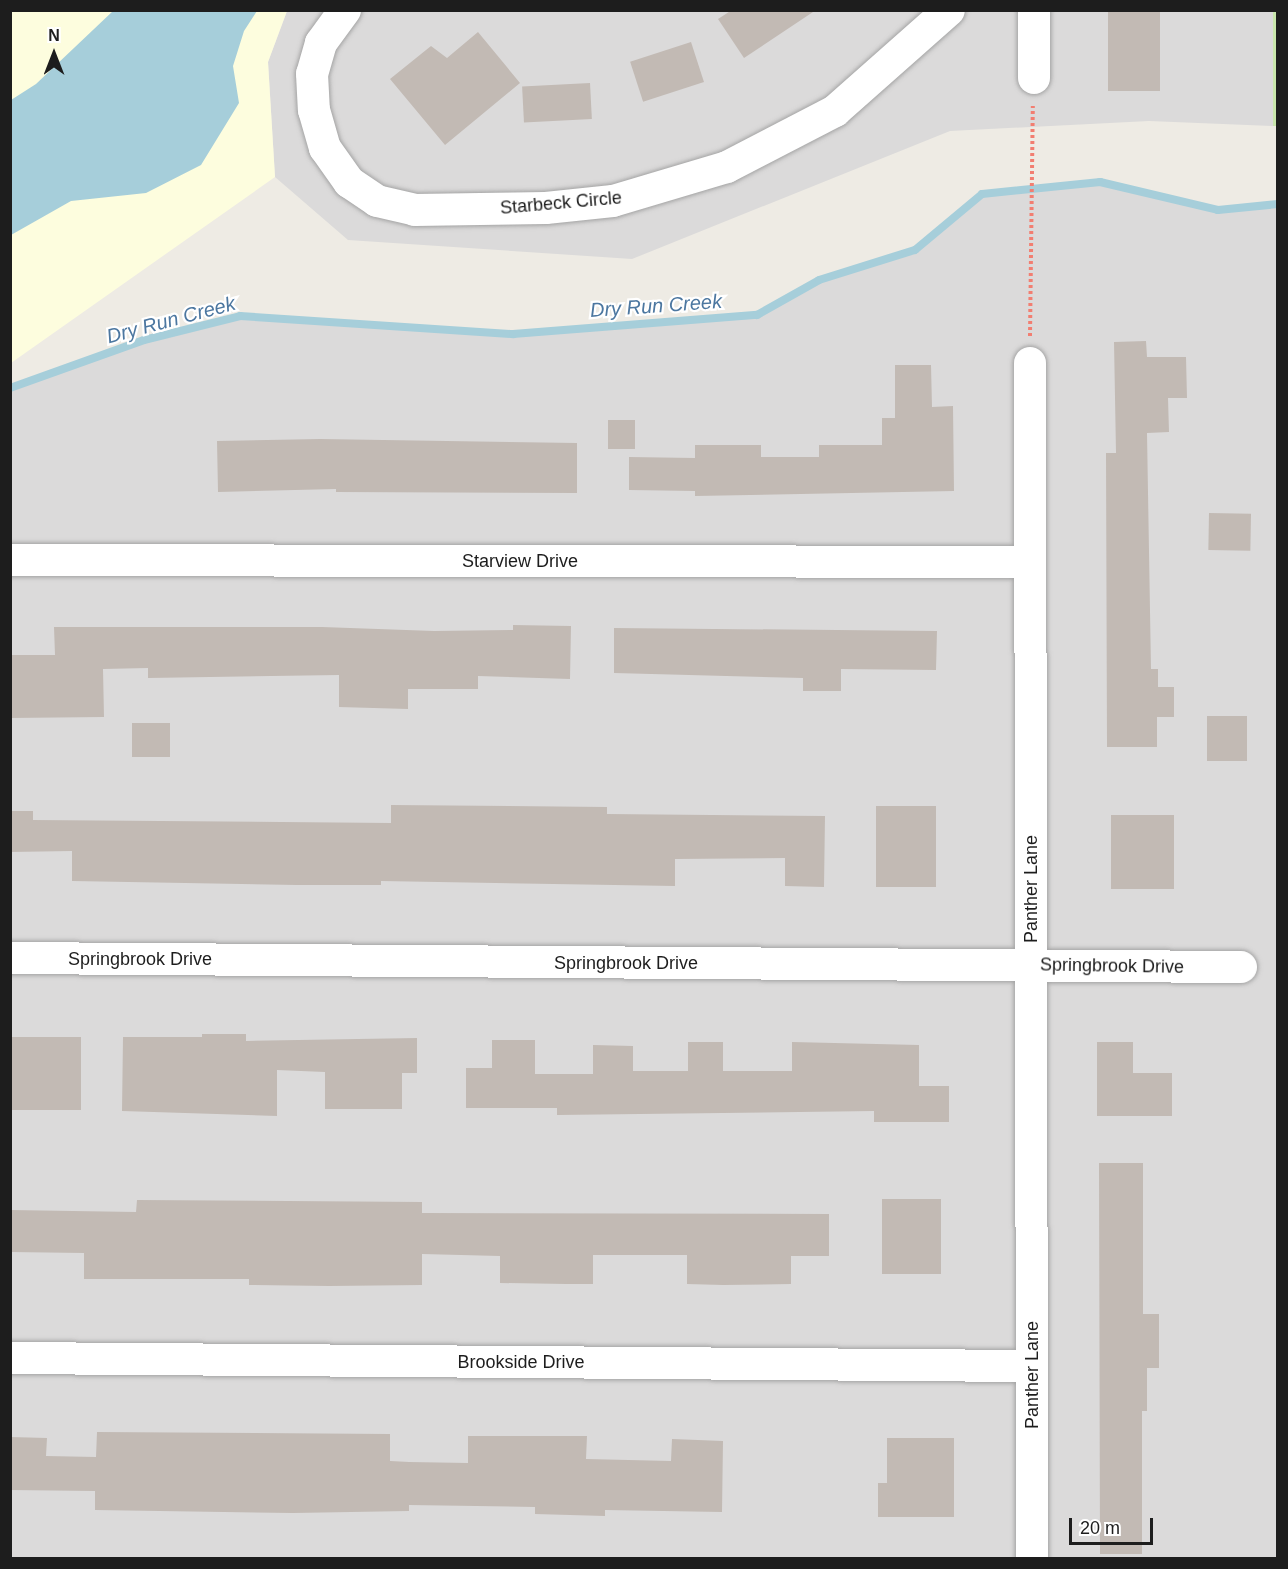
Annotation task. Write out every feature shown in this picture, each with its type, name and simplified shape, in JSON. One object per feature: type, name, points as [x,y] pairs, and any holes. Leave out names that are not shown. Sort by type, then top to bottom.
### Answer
[{"type":"street","name":"Starbeck Circle","points":[[345,10],[321,43],[312,74],[314,110],[325,148],[349,182],[377,201],[416,210],[546,208],[613,201],[727,167],[835,111],[949,10]]},
{"type":"street","points":[[1034,10],[1034,78]]},
{"type":"street","name":"Panther Lane","points":[[1030,363],[1032,1558]]},
{"type":"street","name":"Starview Drive","points":[[10,560],[1030,562]]},
{"type":"street","name":"Springbrook Drive","points":[[10,958],[1241,967]]},
{"type":"street","name":"Brookside Drive","points":[[10,1358],[1032,1366]]},
{"type":"path","points":[[1030,363],[1031,144],[1034,78]]},
{"type":"shaded area","points":[[11,11],[287,11],[268,62],[275,177],[11,363]]},
{"type":"shaded area","points":[[287,11],[1273,11],[1273,126],[1149,121],[950,131],[632,259],[348,240],[275,177],[268,62]]},
{"type":"shaded area","points":[[1100,182],[1218,210],[1276,205],[1277,1558],[11,1558],[10,388],[144,340],[240,316],[513,334],[757,315],[819,280],[915,250],[982,194]]},
{"type":"green space","points":[[1273,11],[1278,11],[1277,126],[1273,126]]},
{"type":"water","points":[[113,11],[257,11],[244,31],[233,66],[239,103],[201,165],[146,193],[71,201],[11,235],[11,100],[36,84]]},
{"type":"building","points":[[732,10],[816,10],[744,58],[718,19]]},
{"type":"building","points":[[1108,10],[1160,10],[1160,91],[1108,91]]},
{"type":"building","points":[[478,32],[520,83],[445,145],[390,79],[431,46],[447,58]]},
{"type":"building","points":[[691,42],[704,82],[643,102],[630,62]]},
{"type":"building","points":[[590,83],[592,119],[524,123],[522,87]]},
{"type":"building","points":[[1146,341],[1147,357],[1186,357],[1187,398],[1168,398],[1169,432],[1147,433],[1151,669],[1158,669],[1158,687],[1174,687],[1174,717],[1157,717],[1157,747],[1107,747],[1106,453],[1116,453],[1114,342]]},
{"type":"building","points":[[895,365],[931,365],[932,407],[953,406],[954,491],[695,496],[695,491],[629,490],[629,457],[695,458],[695,445],[761,445],[761,457],[819,457],[819,445],[882,445],[882,418],[895,418]]},
{"type":"building","points":[[608,420],[635,420],[635,449],[608,449]]},
{"type":"building","points":[[320,439],[577,443],[577,493],[336,492],[336,489],[218,492],[217,441]]},
{"type":"building","points":[[1209,513],[1251,514],[1250,551],[1208,550]]},
{"type":"building","points":[[513,625],[571,626],[570,679],[478,676],[478,689],[408,689],[408,709],[339,707],[339,675],[148,678],[148,668],[103,669],[104,717],[10,718],[10,655],[55,655],[54,627],[322,627],[434,631],[513,630]]},
{"type":"building","points":[[614,628],[937,631],[936,670],[841,669],[841,691],[803,691],[803,678],[614,673]]},
{"type":"building","points":[[1207,716],[1247,716],[1247,761],[1207,761]]},
{"type":"building","points":[[132,723],[170,723],[170,757],[132,757]]},
{"type":"building","points":[[391,805],[607,807],[607,814],[825,816],[824,887],[785,886],[785,858],[675,859],[675,886],[381,881],[381,885],[297,885],[72,881],[72,851],[10,852],[10,811],[33,811],[33,820],[391,823]]},
{"type":"building","points":[[876,806],[936,806],[936,887],[876,887]]},
{"type":"building","points":[[1111,815],[1174,815],[1174,889],[1111,889]]},
{"type":"building","points":[[202,1034],[246,1034],[246,1041],[417,1038],[417,1073],[402,1073],[402,1109],[325,1109],[325,1072],[277,1070],[277,1116],[122,1111],[123,1037],[202,1037]]},
{"type":"building","points":[[10,1037],[81,1037],[81,1110],[10,1110]]},
{"type":"building","points":[[492,1040],[535,1040],[535,1074],[593,1074],[593,1045],[633,1046],[633,1071],[688,1071],[688,1042],[723,1042],[723,1071],[792,1071],[792,1042],[919,1045],[919,1086],[949,1086],[949,1122],[874,1122],[874,1111],[557,1115],[557,1108],[466,1108],[466,1068],[492,1068]]},
{"type":"building","points":[[1097,1042],[1133,1042],[1133,1073],[1172,1073],[1172,1116],[1097,1116]]},
{"type":"building","points":[[1099,1163],[1143,1163],[1143,1314],[1159,1314],[1159,1368],[1147,1368],[1147,1411],[1142,1411],[1142,1554],[1100,1554]]},
{"type":"building","points":[[882,1199],[941,1199],[941,1274],[882,1274]]},
{"type":"building","points":[[137,1200],[422,1202],[422,1213],[829,1214],[829,1256],[791,1256],[791,1284],[723,1285],[687,1284],[687,1255],[593,1255],[593,1284],[566,1284],[500,1283],[500,1256],[422,1254],[422,1285],[329,1286],[249,1285],[249,1279],[84,1279],[84,1253],[10,1252],[10,1210],[136,1212]]},
{"type":"building","points":[[97,1432],[390,1434],[390,1461],[468,1463],[468,1436],[587,1436],[586,1459],[671,1461],[672,1439],[723,1441],[722,1512],[605,1510],[605,1516],[535,1514],[535,1507],[409,1505],[409,1511],[293,1513],[95,1510],[95,1491],[10,1490],[10,1437],[47,1438],[46,1456],[96,1457]]},
{"type":"building","points":[[887,1438],[954,1438],[954,1517],[878,1517],[878,1483],[887,1483]]},
{"type":"waterway","name":"Dry Run Creek","points":[[10,388],[144,340],[240,316],[513,334],[757,315],[819,280],[915,250],[982,194],[1100,182],[1218,210],[1278,204]]}]
